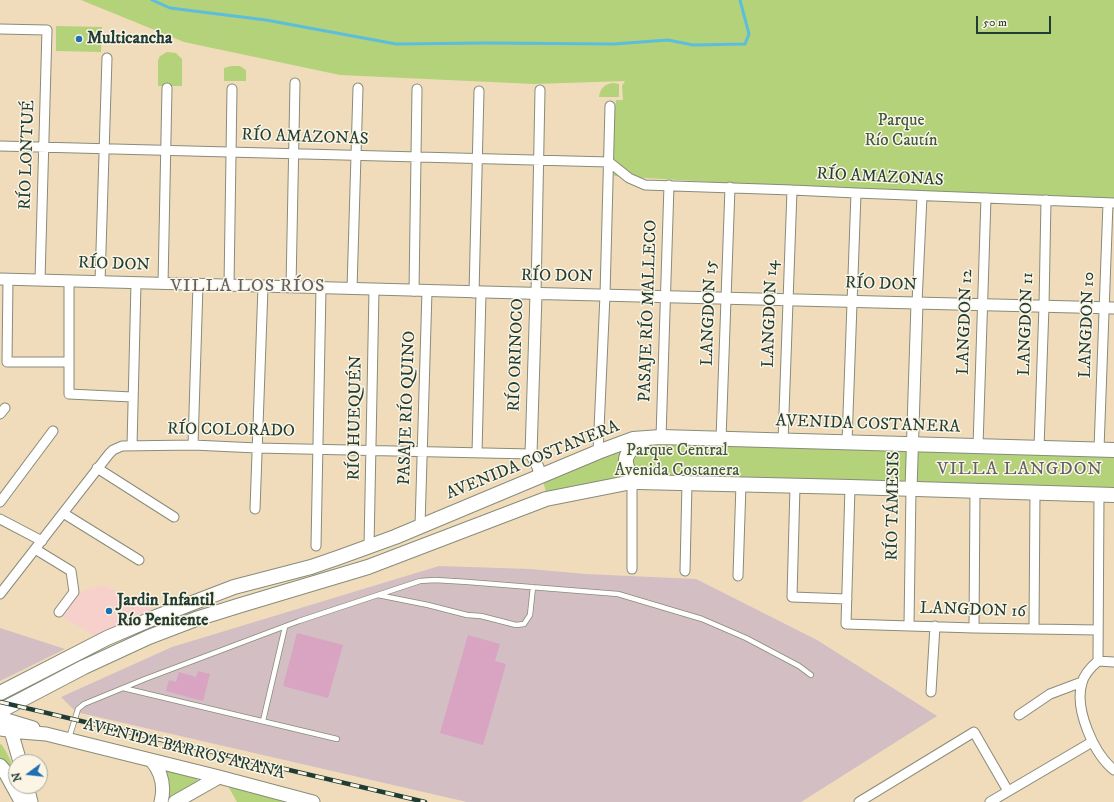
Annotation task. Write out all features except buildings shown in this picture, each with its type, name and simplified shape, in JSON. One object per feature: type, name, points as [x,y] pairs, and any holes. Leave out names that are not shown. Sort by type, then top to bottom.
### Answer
[{"type":"main road","points":[[635,482],[625,464],[627,457],[636,444],[654,438]]},
{"type":"main road","name":"AVENIDA COSTANERA","points":[[0,693],[107,638],[156,617],[234,587],[311,567],[369,547],[598,452],[633,439],[783,440],[1114,450]]},
{"type":"main road","points":[[0,711],[84,667],[149,637],[196,619],[368,567],[546,499],[635,482],[1114,495]]},
{"type":"main road","name":"AVENIDA BARROS ARANA","points":[[0,718],[68,740],[313,802]]},
{"type":"main road","points":[[5,730],[16,754]]},
{"type":"main road","name":"AVENIDA BARROS ARANA","points":[[5,730],[46,734]]},
{"type":"main road","points":[[152,761],[157,767],[162,780],[163,796],[161,802]]},
{"type":"main road","points":[[0,766],[6,773],[22,802]]},
{"type":"main road","points":[[175,802],[219,777]]},
{"type":"street","name":"RÍO LONTUÉ","points":[[0,29],[47,30],[45,147],[40,280]]},
{"type":"street","points":[[100,282],[107,58]]},
{"type":"street","points":[[291,287],[295,83]]},
{"type":"street","points":[[163,284],[167,88]]},
{"type":"street","points":[[352,289],[358,88]]},
{"type":"street","points":[[229,286],[232,89]]},
{"type":"street","points":[[414,291],[417,89]]},
{"type":"street","name":"RÍO ORINOCO","points":[[540,90],[531,454],[538,467],[540,476]]},
{"type":"street","points":[[477,453],[477,159],[479,91]]},
{"type":"street","points":[[598,452],[605,295],[610,106]]},
{"type":"street","name":"RÍO AMAZONAS","points":[[0,146],[609,162],[629,178],[645,185],[1111,203]]},
{"type":"street","name":"PASAJE RÍO MALLECO","points":[[654,438],[665,297],[668,185]]},
{"type":"street","name":"LANGDON 15","points":[[721,439],[730,188]]},
{"type":"street","name":"LANGDON 14","points":[[783,440],[792,190]]},
{"type":"street","points":[[847,442],[856,193]]},
{"type":"street","name":"RÍO TÁMESIS","points":[[909,625],[911,490],[922,196]]},
{"type":"street","name":"LANGDON 12","points":[[978,446],[986,198]]},
{"type":"street","name":"LANGDON 11","points":[[1039,448],[1046,200]]},
{"type":"street","name":"LANGDON 10","points":[[1100,449],[1109,308],[1111,203]]},
{"type":"street","points":[[4,279],[7,362],[69,362]]},
{"type":"street","name":"RÍO DON","points":[[4,279],[477,293],[788,299],[1109,308]]},
{"type":"street","points":[[69,281],[69,394],[132,397]]},
{"type":"street","points":[[132,446],[132,397],[136,283]]},
{"type":"street","points":[[194,445],[198,285]]},
{"type":"street","points":[[255,509],[263,287]]},
{"type":"street","points":[[316,546],[321,288]]},
{"type":"street","name":"RÍO HUEQUÉN","points":[[369,547],[374,290]]},
{"type":"street","name":"PASAJE RÍO QUINO","points":[[420,526],[427,291]]},
{"type":"street","points":[[0,502],[53,431]]},
{"type":"street","name":"RÍO COLORADO","points":[[0,594],[108,454],[122,446],[194,445],[257,448],[531,454]]},
{"type":"street","points":[[97,468],[174,517]]},
{"type":"street","points":[[632,569],[635,482]]},
{"type":"street","points":[[685,571],[687,483]]},
{"type":"street","points":[[738,576],[741,484]]},
{"type":"street","points":[[795,486],[792,597],[847,599],[850,487]]},
{"type":"street","points":[[974,628],[975,491]]},
{"type":"street","points":[[1034,629],[1035,493]]},
{"type":"street","points":[[1098,661],[1099,495]]},
{"type":"street","points":[[63,513],[139,560]]},
{"type":"street","points":[[0,519],[42,541]]},
{"type":"street","points":[[35,549],[71,571],[74,592],[59,612]]},
{"type":"street","name":"LANGDON 16","points":[[847,599],[846,624],[1098,630]]},
{"type":"street","points":[[931,692],[935,626]]},
{"type":"street","points":[[1114,662],[1098,661],[1088,670],[1082,682],[1080,695],[1080,703],[1092,742],[1100,756],[1114,770]]},
{"type":"street","points":[[1019,715],[1050,694],[1082,682]]},
{"type":"street","points":[[859,802],[974,732],[1008,791]]},
{"type":"street","points":[[990,802],[1092,742]]},
{"type":"lane","points":[[68,740],[78,709],[84,704],[299,621],[420,581],[435,580],[618,594],[702,619],[746,638],[811,674]]},
{"type":"lane","points":[[377,595],[428,605],[467,615],[482,616],[516,625],[524,624],[530,615],[533,587]]},
{"type":"lane","points":[[263,721],[285,627]]},
{"type":"lane","points":[[123,688],[337,739]]},
{"type":"shaded area","points":[[439,566],[530,569],[585,574],[696,579],[817,640],[937,716],[801,802],[467,802],[76,712],[61,697],[172,647]]},
{"type":"shaded area","name":"Jardin Infantil Río Penitente","points":[[104,585],[149,608],[155,614],[95,636],[62,617],[82,591]]},
{"type":"shaded area","points":[[0,628],[65,649],[0,681]]},
{"type":"green space","name":"Parque Río Cautín","points":[[81,0],[1114,0],[1114,198],[743,184],[614,176],[614,116],[616,100],[623,100],[622,86],[625,81],[534,84],[340,75],[184,42]]},
{"type":"green space","name":"Multicancha","points":[[56,26],[102,27],[101,52],[56,51]]},
{"type":"green space","points":[[167,52],[176,53],[182,59],[182,86],[158,86],[158,60],[160,56]]},
{"type":"green space","points":[[240,66],[246,70],[246,81],[224,81],[224,68]]},
{"type":"green space","points":[[607,84],[619,84],[619,97],[599,97],[603,87]]},
{"type":"green space","name":"Parque Central Avenida Costanera","points":[[634,441],[1114,452],[1114,492],[631,480],[547,496],[542,477]]},
{"type":"green space","points":[[0,744],[8,755],[8,772],[0,762]]},
{"type":"green space","points":[[161,768],[197,777],[197,782],[168,800],[168,785]]},
{"type":"green space","points":[[228,786],[293,802],[237,802]]},
{"type":"waterway","points":[[152,0],[170,8],[266,20],[396,44],[614,44],[668,40],[693,45],[745,44],[749,34],[740,0]]},
{"type":"railway","points":[[0,702],[425,802]]},
{"type":"place","name":"Multicancha","points":[[79,39]]},
{"type":"place","name":"Jardin Infantil Río Penitente","points":[[109,611]]},
{"type":"district","name":"VILLA LOS RÍOS","points":[[248,287]]},
{"type":"district","name":"VILLA LANGDON","points":[[1020,470]]}]
